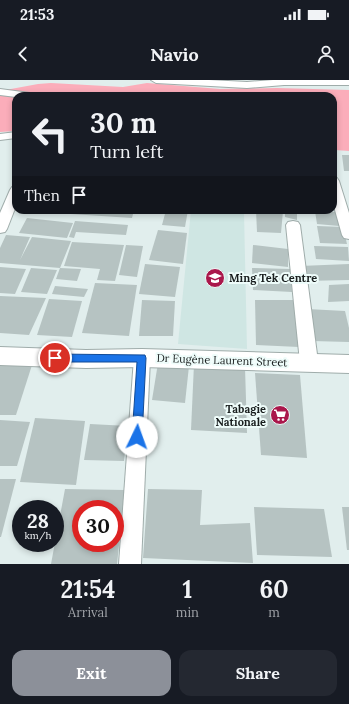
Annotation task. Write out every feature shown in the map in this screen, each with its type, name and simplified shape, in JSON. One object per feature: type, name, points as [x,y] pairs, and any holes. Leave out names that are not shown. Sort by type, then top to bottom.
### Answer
[{"type":"street","points":[[156,80],[247,85],[291,82],[349,82]]},
{"type":"street","points":[[0,92],[12,94]]},
{"type":"street","points":[[0,137],[12,136]]},
{"type":"street","points":[[0,145],[12,145]]},
{"type":"street","points":[[337,194],[349,235]]},
{"type":"street","points":[[0,229],[12,200]]},
{"type":"street","points":[[293,225],[309,362]]},
{"type":"street","name":"Dr Eugène Laurent Street","points":[[0,356],[86,359],[142,358],[349,364]]},
{"type":"street","points":[[130,564],[142,358]]},
{"type":"shaded area","points":[[51,83],[123,87],[147,83],[220,89],[277,88],[349,90],[349,151],[337,150],[337,92],[12,92],[12,131],[0,132],[0,91]]},
{"type":"shaded area","name":"Ming Tek Centre","points":[[191,214],[244,214],[247,349],[178,344]]},
{"type":"building","points":[[342,155],[349,155],[349,171],[344,171]]},
{"type":"building","points":[[71,214],[133,214],[132,218]]},
{"type":"building","points":[[165,214],[187,214],[185,227],[162,225]]},
{"type":"building","points":[[256,214],[283,214],[281,233],[257,232]]},
{"type":"building","points":[[285,214],[297,214],[297,220],[285,217]]},
{"type":"building","points":[[315,214],[336,214],[339,226],[317,224]]},
{"type":"building","points":[[27,218],[73,223],[67,238],[19,233]]},
{"type":"building","points":[[75,221],[128,225],[126,235],[76,232],[74,238],[69,237]]},
{"type":"building","points":[[317,226],[343,227],[347,244],[320,243]]},
{"type":"building","points":[[158,230],[187,233],[183,264],[149,260]]},
{"type":"building","points":[[6,235],[30,237],[20,260],[32,237],[71,241],[60,268],[0,263],[0,248]]},
{"type":"building","points":[[72,242],[124,245],[115,281],[97,280],[100,269],[64,266]]},
{"type":"building","points":[[126,245],[143,246],[137,277],[119,275]]},
{"type":"building","points":[[253,245],[288,249],[288,267],[252,263]]},
{"type":"building","points":[[314,246],[348,247],[349,261],[316,259]]},
{"type":"building","points":[[145,264],[180,267],[175,297],[139,294]]},
{"type":"building","points":[[349,264],[349,280],[304,281],[300,266]]},
{"type":"building","points":[[0,267],[26,269],[15,294],[0,293]]},
{"type":"building","points":[[31,268],[57,270],[47,294],[21,292]]},
{"type":"building","points":[[60,268],[81,269],[77,281],[56,279]]},
{"type":"building","points":[[252,268],[290,269],[292,292],[253,290]]},
{"type":"building","points":[[95,283],[137,285],[129,336],[82,333]]},
{"type":"building","points":[[349,284],[349,301],[328,302],[329,285]]},
{"type":"building","points":[[55,286],[88,289],[84,297],[52,294]]},
{"type":"building","points":[[0,296],[46,298],[29,335],[0,333]]},
{"type":"building","points":[[49,299],[82,301],[72,337],[37,335]]},
{"type":"building","points":[[142,300],[175,301],[173,336],[139,336]]},
{"type":"building","points":[[255,300],[296,300],[299,347],[256,345]]},
{"type":"building","points":[[307,309],[345,311],[349,328],[349,342],[312,341]]},
{"type":"building","points":[[0,363],[32,365],[16,415],[0,415]]},
{"type":"building","points":[[158,363],[189,366],[185,403],[152,400]]},
{"type":"building","points":[[194,364],[245,367],[247,433],[191,430]]},
{"type":"building","name":"Tabagie Nationale","points":[[255,373],[300,375],[307,458],[261,455]]},
{"type":"building","points":[[35,418],[85,421],[76,485],[20,482]]},
{"type":"building","points":[[0,420],[30,422],[17,466],[0,466]]},
{"type":"building","points":[[90,424],[128,426],[124,461],[84,460]]},
{"type":"building","points":[[0,479],[16,479],[1,537],[0,537]]},
{"type":"building","points":[[65,489],[125,490],[124,500],[72,500],[72,552],[118,552],[117,564],[51,564],[53,552],[64,552],[63,500]]},
{"type":"building","points":[[148,489],[202,490],[200,525],[250,523],[253,563],[143,558]]},
{"type":"building","points":[[254,507],[324,509],[332,557],[257,555]]},
{"type":"building","points":[[342,507],[349,507],[349,550],[347,550]]},
{"type":"place","name":"Ming Tek Centre","points":[[215,278]]},
{"type":"place","name":"Tabagie Nationale","points":[[280,415]]},
{"type":"route","points":[[55,358],[142,358],[137,437]]}]
